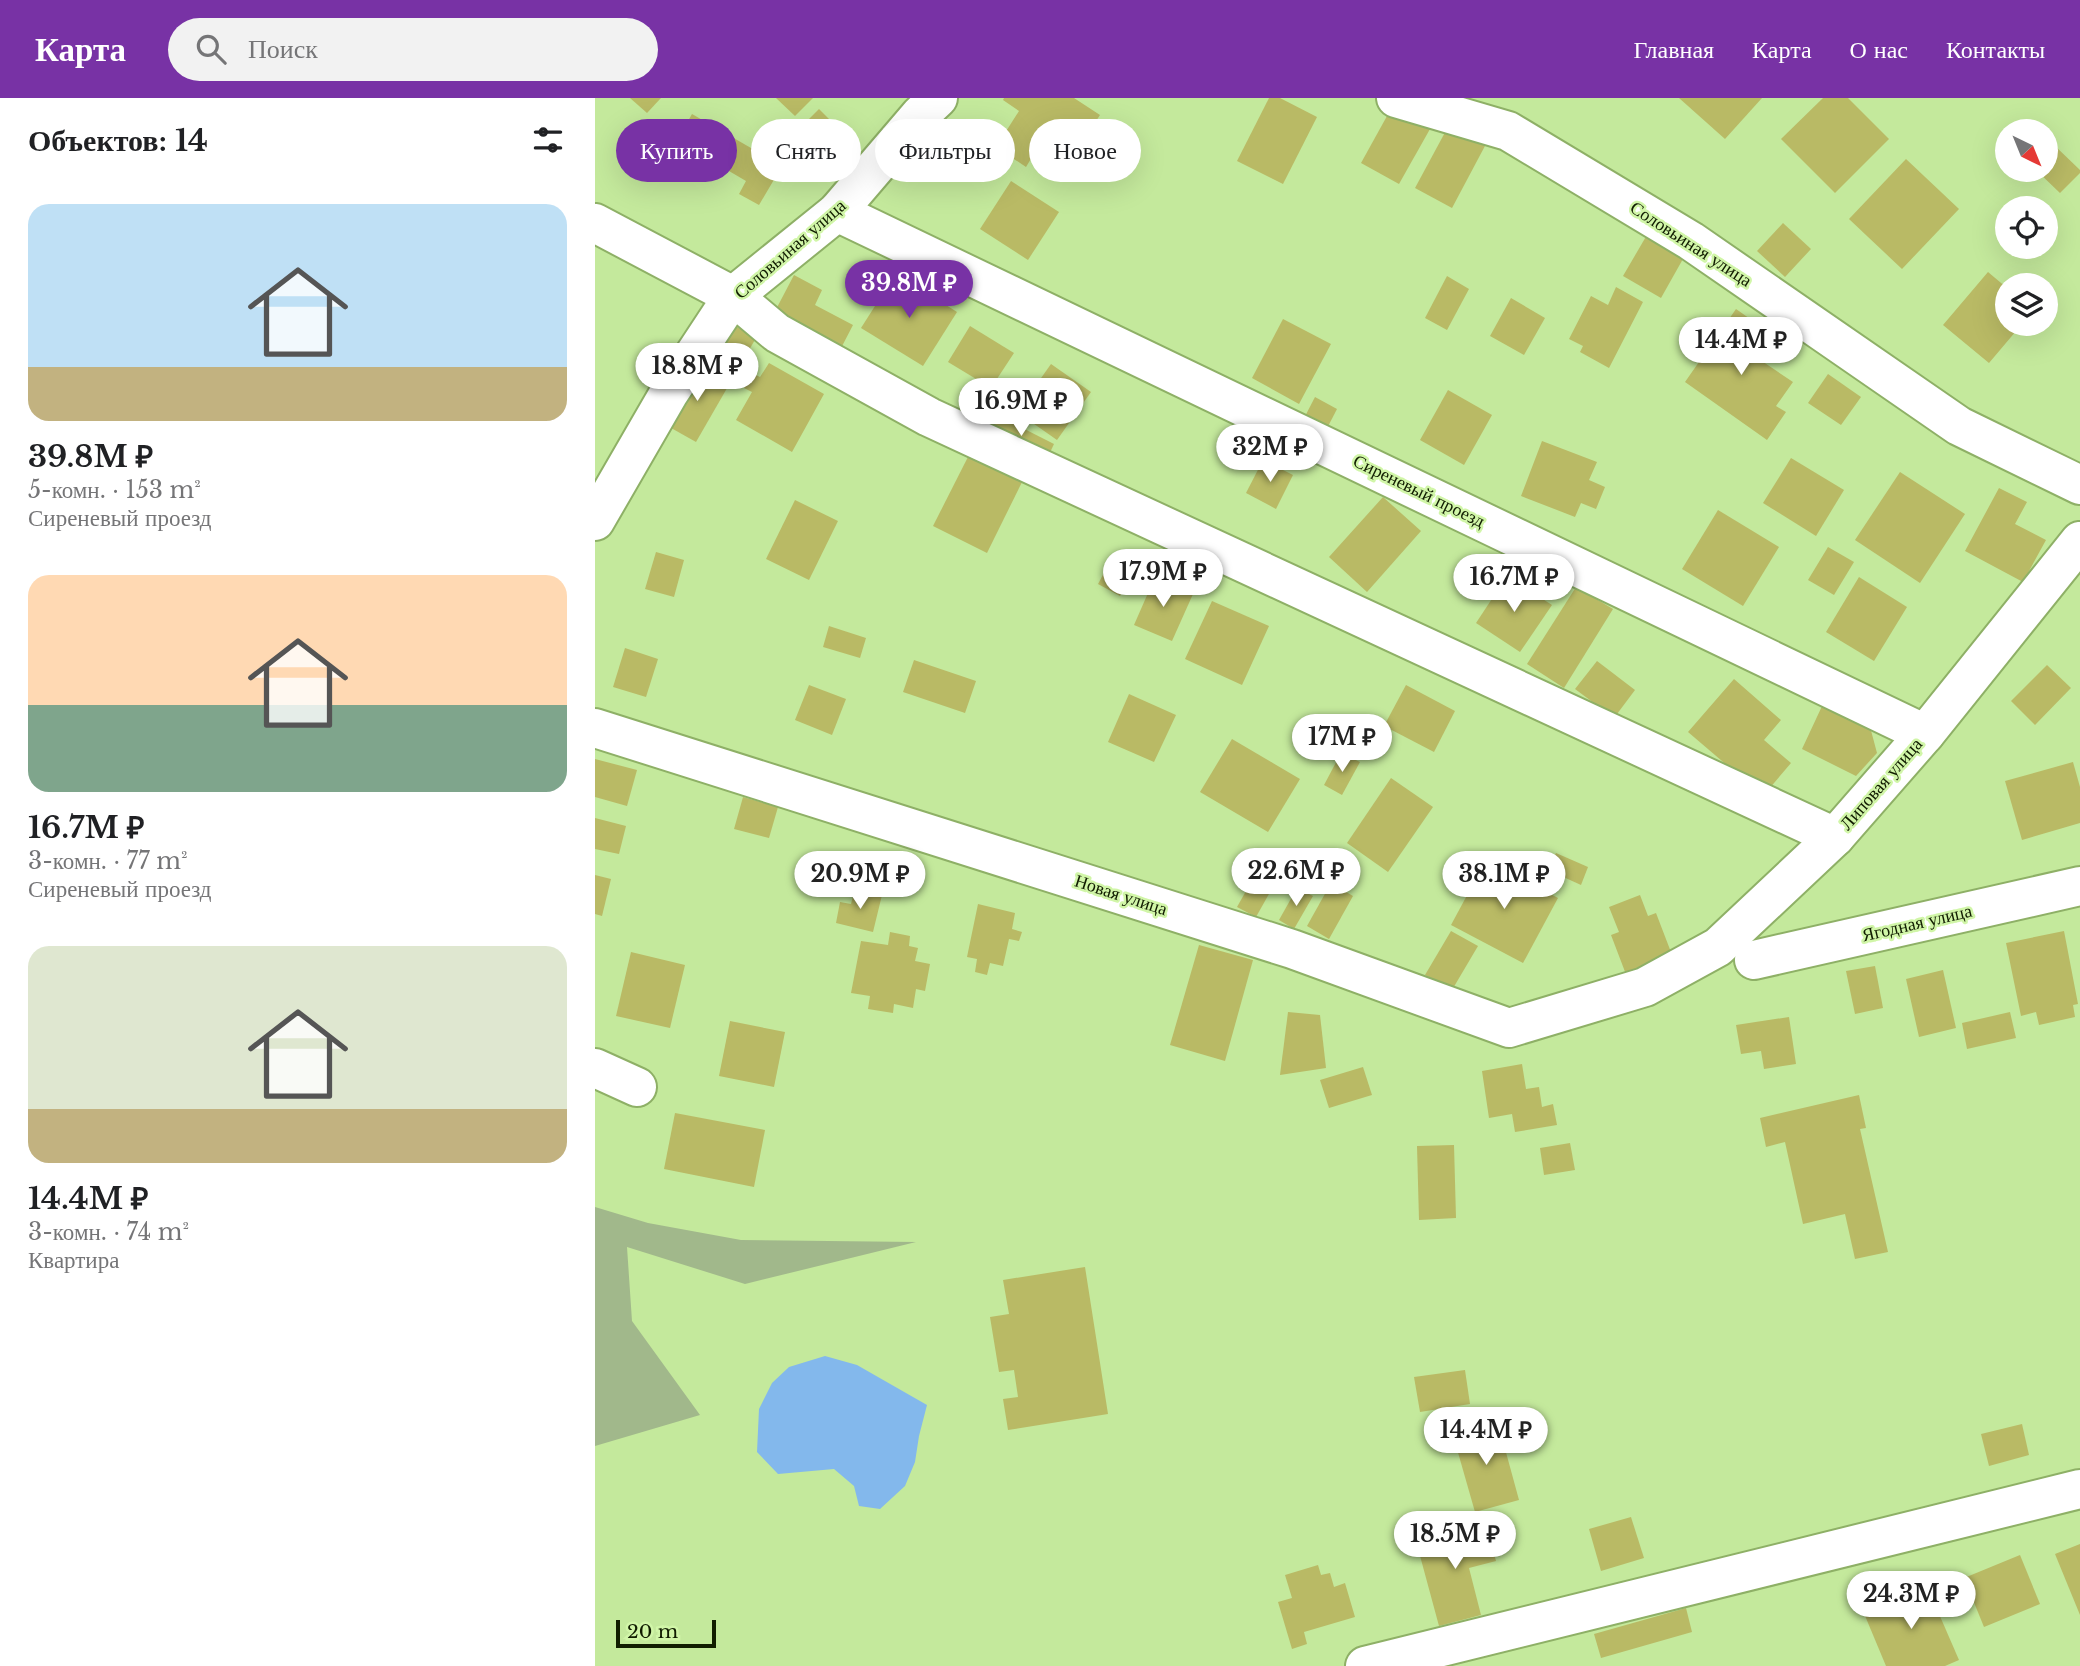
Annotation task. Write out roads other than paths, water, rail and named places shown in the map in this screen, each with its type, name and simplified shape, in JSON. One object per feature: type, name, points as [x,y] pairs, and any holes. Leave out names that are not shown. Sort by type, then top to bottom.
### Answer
[{"type":"street","name":"Соловьиная улица","points":[[595,521],[669,393],[733,296],[837,212],[920,114],[938,98]]},
{"type":"street","name":"Соловьиная улица","points":[[1396,98],[1508,131],[1691,241],[1959,426],[2080,485]]},
{"type":"street","name":"Сиреневый проезд","points":[[837,212],[1925,734]]},
{"type":"street","points":[[595,223],[733,296],[777,332],[929,416],[1835,837]]},
{"type":"street","name":"Липовая улица","points":[[1645,987],[1718,947],[1835,837],[1925,734],[2080,541]]},
{"type":"street","name":"Новая улица","points":[[595,728],[1292,948],[1509,1028],[1645,987]]},
{"type":"street","name":"Ягодная улица","points":[[1754,960],[2080,886]]},
{"type":"street","points":[[595,1068],[637,1087]]},
{"type":"street","points":[[1365,1666],[2080,1489]]},
{"type":"water","points":[[825,1356],[857,1365],[927,1405],[915,1462],[905,1486],[880,1509],[859,1506],[854,1486],[834,1469],[778,1474],[757,1452],[759,1409],[772,1383],[789,1367]]}]
